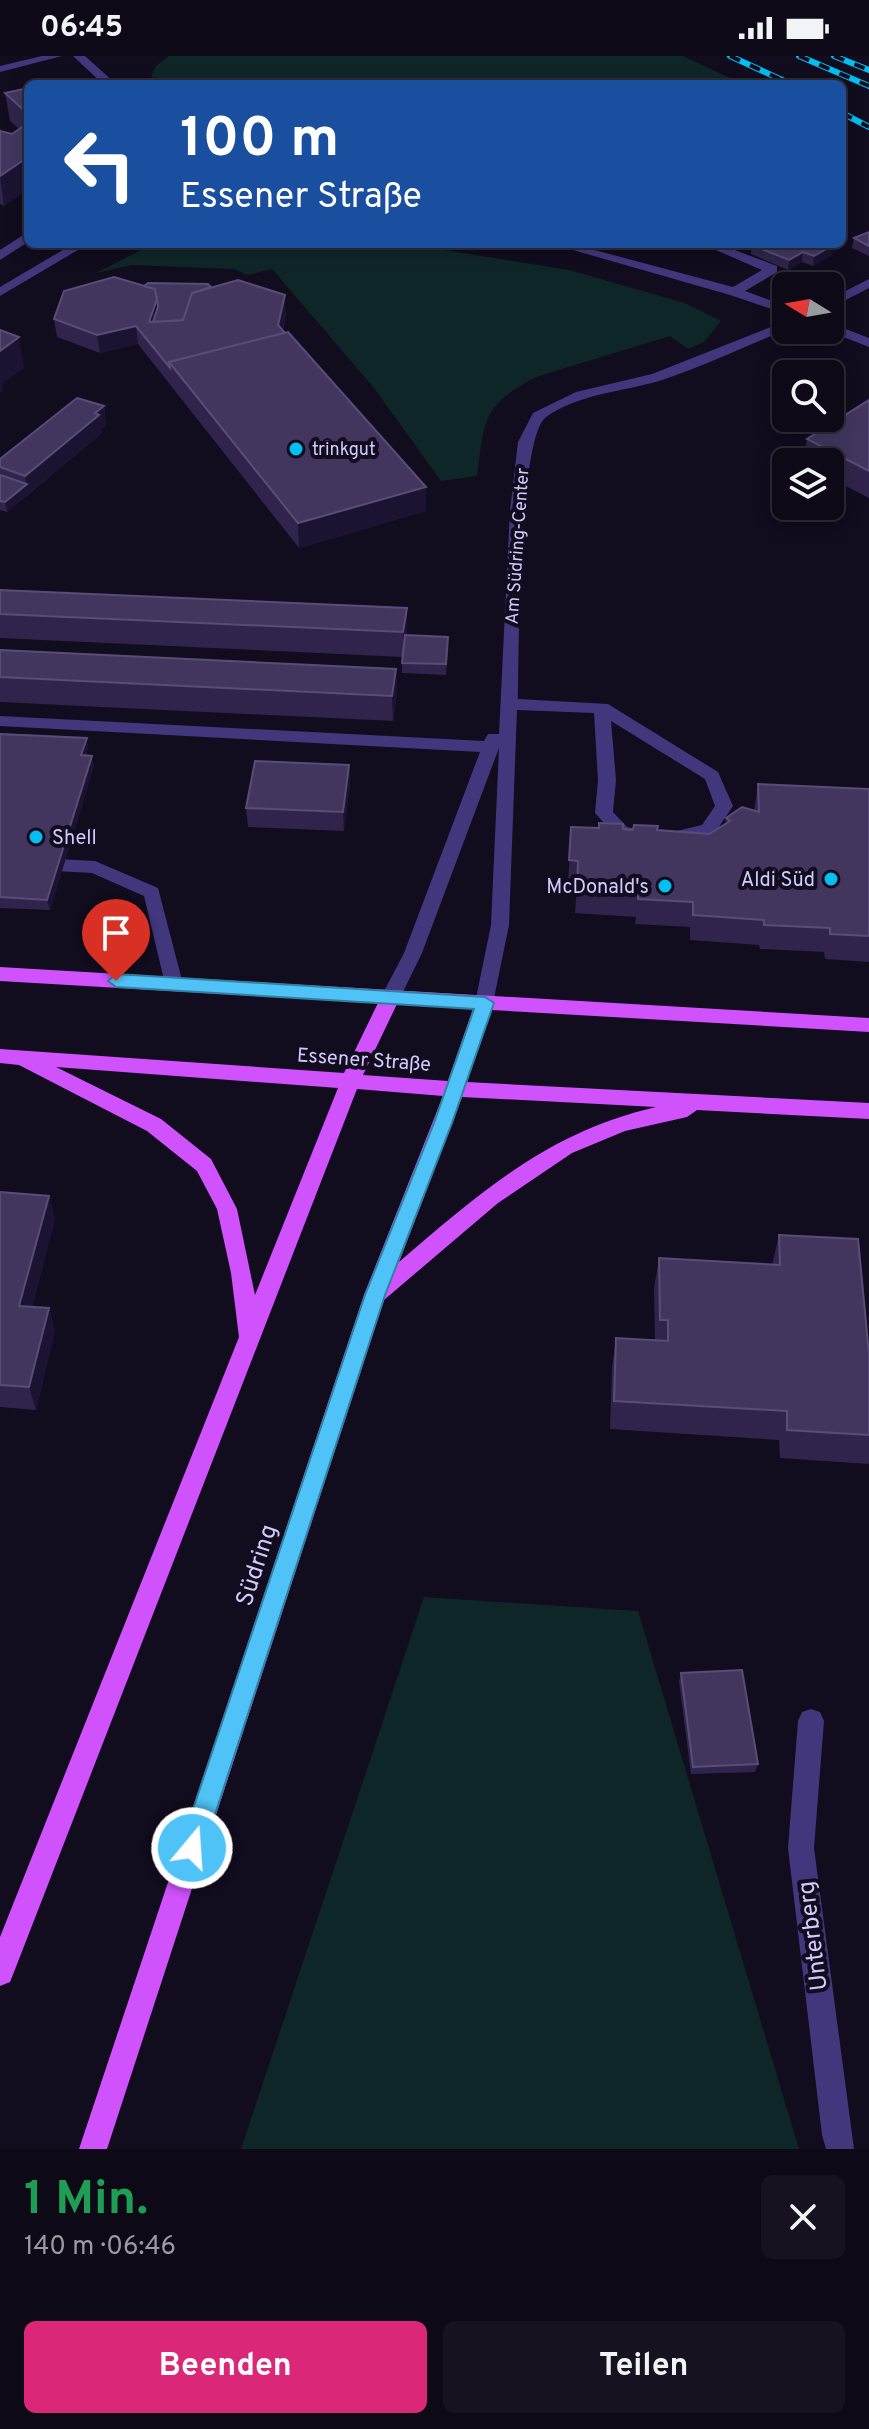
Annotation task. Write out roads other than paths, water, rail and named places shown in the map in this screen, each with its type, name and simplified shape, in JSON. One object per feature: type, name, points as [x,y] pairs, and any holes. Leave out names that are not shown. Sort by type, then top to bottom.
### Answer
[{"type":"main road","points":[[0,974],[869,1025]]},
{"type":"main road","points":[[0,1972],[350,1082],[391,997]]},
{"type":"main road","name":"Südring","points":[[93,2149],[375,1295],[485,1003]]},
{"type":"main road","points":[[8,1056],[154,1125],[204,1165],[227,1209],[242,1273],[249,1339]]},
{"type":"main road","name":"Essener Straße","points":[[8,1056],[455,1089],[869,1111]]},
{"type":"main road","points":[[375,1295],[477,1209],[566,1147],[640,1117],[723,1102]]},
{"type":"street","points":[[0,69],[56,56]]},
{"type":"street","points":[[79,56],[106,80]]},
{"type":"street","points":[[0,256],[24,239]]},
{"type":"street","points":[[0,292],[75,248]]},
{"type":"street","points":[[575,248],[772,305]]},
{"type":"street","points":[[718,248],[772,269],[735,292]]},
{"type":"street","points":[[844,296],[869,283]]},
{"type":"street","name":"Am Südring-Center","points":[[485,1003],[500,925],[517,510],[525,442],[538,416],[581,395],[657,377],[772,331]]},
{"type":"street","points":[[844,333],[869,343]]},
{"type":"street","points":[[507,704],[602,708],[712,776],[724,806],[708,830],[671,838],[622,832],[604,813],[607,780],[602,708]]},
{"type":"street","name":"Am Südring-Center","points":[[391,997],[413,953],[507,704]]},
{"type":"street","points":[[0,721],[491,747]]},
{"type":"street","points":[[0,862],[95,867],[152,892],[174,984]]},
{"type":"street","name":"Unterberg","points":[[811,1721],[801,1848],[840,2149]]},
{"type":"railway","points":[[730,56],[782,80]]},
{"type":"railway","points":[[799,56],[869,86]]},
{"type":"railway","points":[[834,56],[869,70]]},
{"type":"railway","points":[[846,115],[869,127]]},
{"type":"place","name":"trinkgut","points":[[296,449]]},
{"type":"place","name":"Shell","points":[[36,837]]},
{"type":"place","name":"Aldi Süd","points":[[831,879]]},
{"type":"place","name":"McDonald's","points":[[665,886]]}]
